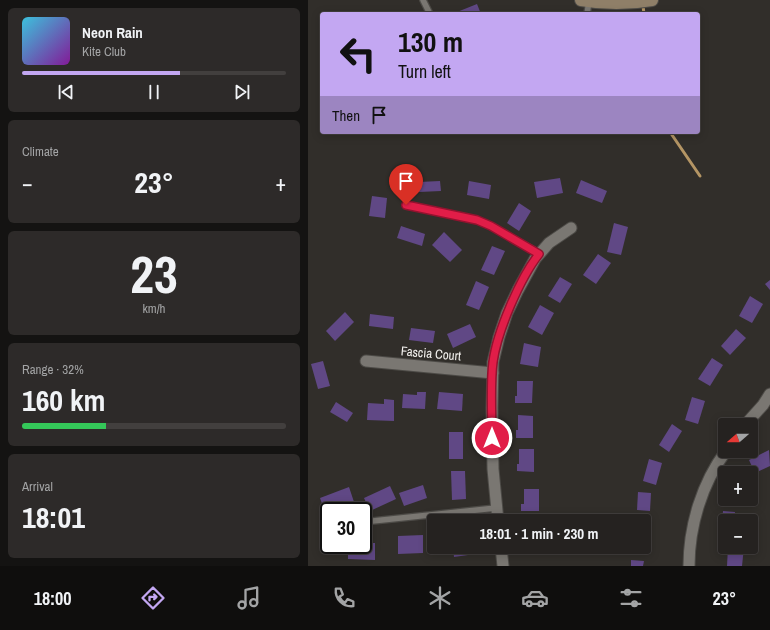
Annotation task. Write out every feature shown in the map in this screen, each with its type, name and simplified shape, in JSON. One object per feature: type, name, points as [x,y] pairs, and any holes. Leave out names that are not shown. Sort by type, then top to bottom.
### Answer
[{"type":"street","points":[[585,1],[624,3],[652,0]]},
{"type":"street","points":[[497,514],[493,469],[493,373],[495,356],[507,314],[518,290],[539,254],[549,243],[571,228]]},
{"type":"street","name":"Fascia Court","points":[[366,361],[493,373]]},
{"type":"street","points":[[751,418],[763,405],[770,394]]},
{"type":"street","points":[[689,566],[691,534],[696,512],[713,470],[721,458]]},
{"type":"street","points":[[502,554],[503,566]]},
{"type":"lane","points":[[423,0],[429,12]]},
{"type":"lane","points":[[585,1],[587,12]]},
{"type":"lane","points":[[406,205],[477,220],[491,226],[539,254]]},
{"type":"lane","points":[[372,521],[496,508]]},
{"type":"building","points":[[477,4],[480,12],[457,12]]},
{"type":"building","points":[[560,178],[563,193],[537,198],[534,182]]},
{"type":"building","points":[[581,180],[607,191],[602,203],[576,193]]},
{"type":"building","points":[[440,181],[441,191],[419,192],[419,182]]},
{"type":"building","points":[[469,181],[491,185],[489,199],[467,195]]},
{"type":"building","points":[[372,196],[387,198],[385,218],[369,216]]},
{"type":"building","points":[[519,203],[531,211],[519,231],[507,223]]},
{"type":"building","points":[[614,223],[628,227],[621,255],[607,252]]},
{"type":"building","points":[[401,226],[425,234],[422,246],[397,238]]},
{"type":"building","points":[[444,232],[462,250],[450,262],[432,245]]},
{"type":"building","points":[[492,246],[505,251],[494,275],[481,270]]},
{"type":"building","points":[[598,254],[611,263],[596,284],[583,275]]},
{"type":"building","points":[[560,277],[572,284],[560,303],[548,296]]},
{"type":"building","points":[[770,280],[770,290],[765,284]]},
{"type":"building","points":[[476,281],[489,287],[479,310],[466,305]]},
{"type":"building","points":[[750,296],[763,304],[752,323],[739,316]]},
{"type":"building","points":[[540,305],[554,313],[542,335],[528,327]]},
{"type":"building","points":[[345,312],[354,322],[335,341],[326,331]]},
{"type":"building","points":[[370,314],[394,317],[393,329],[369,326]]},
{"type":"building","points":[[470,324],[476,337],[453,348],[447,334]]},
{"type":"building","points":[[411,328],[435,331],[433,343],[409,340]]},
{"type":"building","points":[[736,329],[746,338],[730,355],[721,346]]},
{"type":"building","points":[[524,343],[541,347],[538,367],[520,364]]},
{"type":"building","points":[[712,358],[723,365],[710,386],[698,379]]},
{"type":"building","points":[[323,361],[330,386],[318,389],[311,364]]},
{"type":"building","points":[[517,381],[533,381],[532,403],[515,403],[515,396],[517,396]]},
{"type":"building","points":[[417,392],[426,392],[425,409],[402,408],[403,394],[417,395]]},
{"type":"building","points":[[439,392],[463,394],[462,411],[437,409]]},
{"type":"building","points":[[692,397],[705,401],[698,424],[685,420]]},
{"type":"building","points":[[384,399],[394,400],[394,421],[367,420],[368,403],[384,404]]},
{"type":"building","points":[[336,402],[353,413],[347,422],[330,412]]},
{"type":"building","points":[[518,415],[533,416],[533,438],[516,438],[516,430],[518,430]]},
{"type":"building","points":[[672,424],[682,431],[669,452],[659,445]]},
{"type":"building","points":[[449,432],[463,432],[463,459],[449,459]]},
{"type":"building","points":[[519,449],[534,449],[534,472],[517,471],[517,464],[519,464]]},
{"type":"building","points":[[769,450],[770,466],[758,472],[758,466],[752,466],[749,460],[758,458],[758,456]]},
{"type":"building","points":[[649,459],[662,463],[656,485],[643,481]]},
{"type":"building","points":[[451,471],[465,471],[466,499],[452,500]]},
{"type":"building","points":[[423,485],[427,498],[404,506],[399,493]]},
{"type":"building","points":[[390,486],[396,499],[372,510],[372,502],[366,502],[364,498]]},
{"type":"building","points":[[349,487],[354,502],[321,502],[320,498]]},
{"type":"building","points":[[524,489],[539,489],[539,511],[521,511],[521,504],[524,504]]},
{"type":"building","points":[[638,492],[651,493],[650,511],[637,510]]},
{"type":"building","points":[[723,511],[735,512],[735,514],[723,514]]},
{"type":"building","points":[[423,535],[423,553],[398,554],[398,536]]},
{"type":"building","points":[[372,543],[375,543],[375,560],[348,559],[348,554],[372,554]]},
{"type":"building","points":[[454,554],[468,554],[468,555],[454,557]]},
{"type":"building","points":[[728,554],[743,554],[742,566],[727,566]]},
{"type":"building","points":[[631,560],[644,561],[643,566],[631,566]]},
{"type":"waterway","points":[[643,6],[644,12]]},
{"type":"waterway","points":[[671,134],[700,176]]},
{"type":"route","points":[[406,205],[477,220],[491,226],[539,254],[518,290],[507,314],[499,337],[493,362],[492,438]]}]
